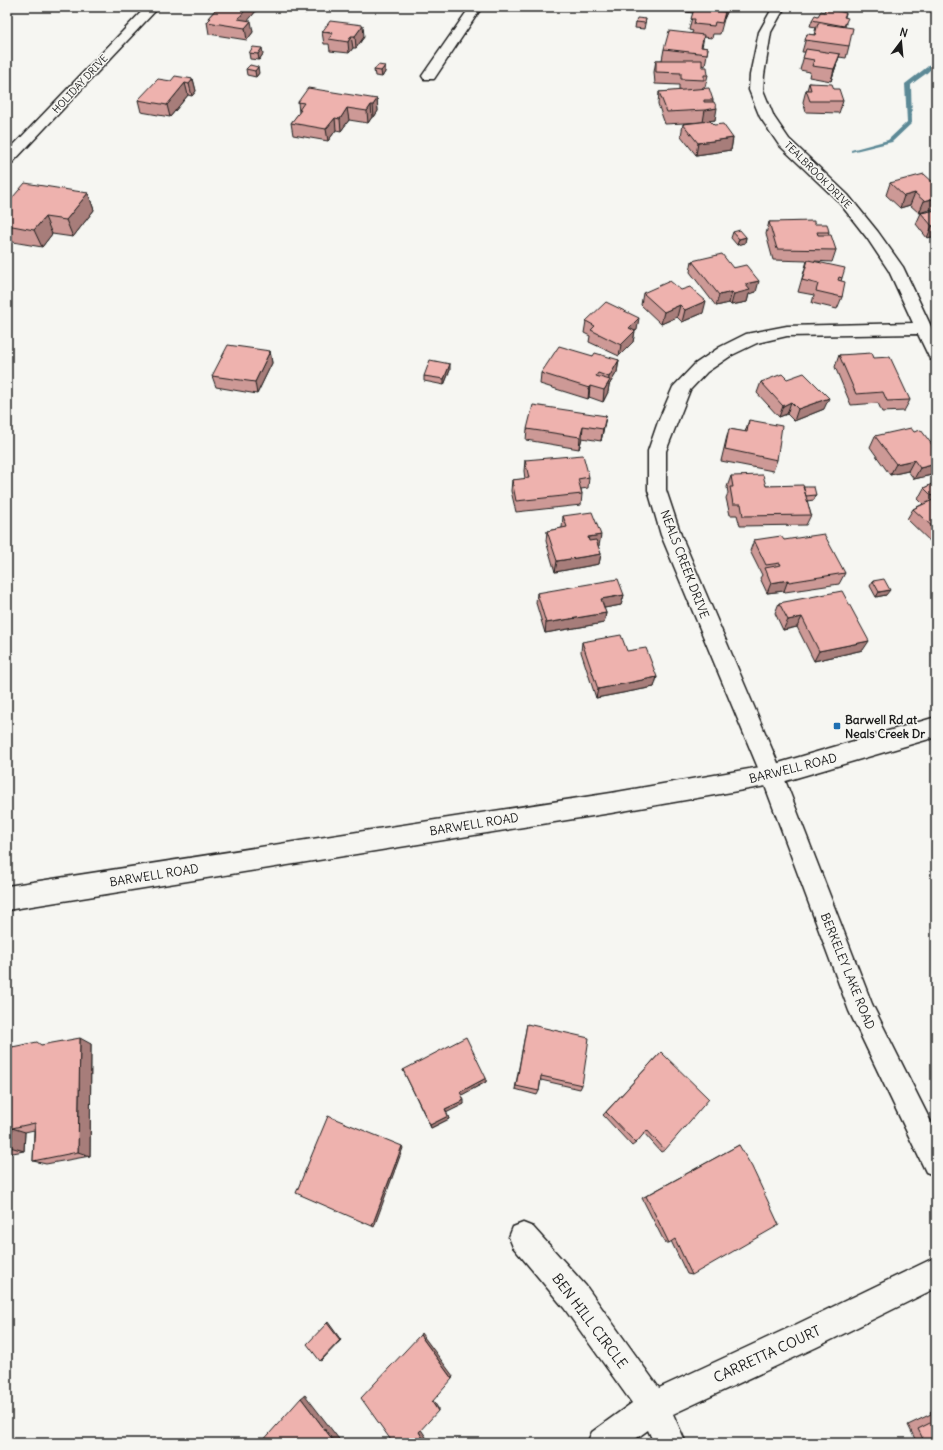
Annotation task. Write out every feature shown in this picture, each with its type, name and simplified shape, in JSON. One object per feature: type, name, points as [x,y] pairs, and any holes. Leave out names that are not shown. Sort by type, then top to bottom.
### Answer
[{"type":"street","name":"HOLIDAY DRIVE","points":[[7,160],[153,7]]},
{"type":"street","points":[[430,76],[475,8],[459,7]]},
{"type":"street","name":"TEALBROOK DRIVE","points":[[779,7],[765,32],[757,75],[756,90],[767,117],[784,142],[843,198],[873,235],[898,271],[922,328],[936,354]]},
{"type":"street","name":"NEALS CREEK DRIVE","points":[[772,775],[671,535],[657,490],[657,451],[667,422],[682,387],[714,359],[752,338],[787,331],[922,328]]},
{"type":"street","name":"BARWELL ROAD","points":[[7,898],[611,803],[772,775],[936,727]]},
{"type":"street","name":"BERKELEY LAKE ROAD","points":[[772,775],[862,1011],[936,1162]]},
{"type":"street","name":"BEN HILL CIRCLE","points":[[523,1237],[575,1297],[654,1406],[670,1443]]},
{"type":"street","name":"CARRETTA COURT","points":[[603,1443],[654,1406],[806,1336],[936,1272]]},
{"type":"building","points":[[218,7],[248,7],[238,19],[251,21],[245,28],[207,22],[211,18],[208,18]]},
{"type":"building","points":[[826,8],[846,13],[844,17],[848,18],[844,26],[812,20],[815,15],[818,16],[821,11],[824,12]]},
{"type":"building","points":[[694,9],[725,12],[722,23],[715,22],[714,26],[694,24],[695,19],[691,19]]},
{"type":"building","points":[[637,18],[646,19],[645,23],[636,22]]},
{"type":"building","points":[[330,21],[363,25],[355,36],[351,36],[348,42],[329,39],[333,33],[322,32]]},
{"type":"building","points":[[818,23],[853,28],[849,46],[805,40],[807,34],[815,35]]},
{"type":"building","points":[[669,31],[704,35],[701,47],[708,48],[707,54],[664,49]]},
{"type":"building","points":[[253,47],[262,48],[258,54],[249,53]]},
{"type":"building","points":[[806,49],[840,54],[834,69],[812,66],[814,60],[803,58]]},
{"type":"building","points":[[656,60],[702,60],[702,67],[707,67],[708,75],[704,75],[704,80],[681,79],[681,73],[656,72]]},
{"type":"building","points":[[250,65],[258,67],[255,71],[246,69]]},
{"type":"building","points":[[378,65],[385,66],[381,71],[374,70]]},
{"type":"building","points":[[175,76],[193,79],[189,84],[185,83],[167,105],[138,100],[158,79],[171,81]]},
{"type":"building","points":[[809,83],[832,84],[834,89],[839,89],[843,101],[810,101],[806,90],[811,90]]},
{"type":"building","points":[[308,88],[377,99],[367,111],[347,108],[340,119],[335,118],[326,129],[291,123],[301,110],[299,110],[304,103],[298,102]]},
{"type":"building","points":[[709,88],[713,100],[704,100],[704,102],[714,102],[717,108],[705,110],[667,112],[659,92]]},
{"type":"building","points":[[710,121],[714,125],[723,124],[733,138],[698,143],[683,124]]},
{"type":"building","points":[[924,174],[936,185],[936,198],[924,201],[915,193],[904,196],[890,183]]},
{"type":"building","points":[[25,183],[88,193],[66,220],[45,217],[34,230],[7,225],[7,204]]},
{"type":"building","points":[[936,210],[936,225],[932,226],[921,213]]},
{"type":"building","points":[[814,221],[814,224],[827,224],[829,232],[817,232],[818,235],[831,235],[836,250],[777,249],[769,222]]},
{"type":"building","points":[[740,230],[746,237],[739,239],[733,232]]},
{"type":"building","points":[[722,254],[733,268],[746,265],[759,281],[745,284],[750,290],[734,294],[732,292],[719,295],[692,261]]},
{"type":"building","points":[[808,260],[845,268],[842,278],[839,277],[838,280],[845,282],[842,297],[816,291],[818,284],[802,280]]},
{"type":"building","points":[[670,281],[681,290],[690,287],[706,301],[685,310],[680,305],[664,312],[643,293]]},
{"type":"building","points":[[606,302],[639,318],[629,328],[635,331],[621,345],[591,330],[595,326],[586,321]]},
{"type":"building","points":[[228,345],[270,351],[255,382],[212,376]]},
{"type":"building","points":[[559,346],[593,356],[595,353],[619,360],[609,377],[598,373],[596,376],[610,380],[604,390],[590,386],[589,388],[541,373]]},
{"type":"building","points":[[872,353],[874,358],[890,357],[910,400],[887,401],[883,392],[856,394],[839,355]]},
{"type":"building","points":[[430,360],[450,364],[444,379],[424,376]]},
{"type":"building","points":[[804,373],[829,398],[798,409],[791,402],[783,406],[761,382],[782,374],[787,379]]},
{"type":"building","points":[[533,405],[606,416],[603,429],[583,426],[580,437],[527,429]]},
{"type":"building","points":[[749,420],[782,426],[777,460],[725,449],[729,429],[747,432]]},
{"type":"building","points":[[911,428],[914,432],[921,430],[936,450],[936,464],[920,468],[914,460],[896,464],[875,436]]},
{"type":"building","points":[[583,455],[589,477],[578,479],[582,494],[516,501],[512,480],[529,478],[525,460]]},
{"type":"building","points":[[763,475],[766,486],[803,485],[811,515],[743,516],[741,504],[733,504],[730,487],[733,487],[731,476]]},
{"type":"building","points":[[936,482],[936,530],[913,509],[935,499],[924,488]]},
{"type":"building","points":[[803,487],[814,487],[816,495],[806,496]]},
{"type":"building","points":[[592,512],[601,535],[588,537],[589,541],[596,540],[601,554],[557,561],[547,531],[567,527],[563,516]]},
{"type":"building","points":[[824,534],[845,573],[789,582],[788,580],[771,583],[765,568],[781,565],[780,563],[766,565],[754,540],[781,536],[784,540]]},
{"type":"building","points":[[618,579],[624,595],[601,599],[606,613],[546,623],[537,593]]},
{"type":"building","points":[[884,579],[890,590],[879,592],[873,581]]},
{"type":"building","points":[[842,591],[869,641],[819,651],[802,617],[788,620],[779,603]]},
{"type":"building","points":[[621,635],[627,651],[646,648],[657,677],[598,689],[582,642]]},
{"type":"building","points":[[527,1024],[589,1038],[582,1085],[541,1076],[539,1091],[516,1086]]},
{"type":"building","points":[[466,1037],[486,1078],[460,1092],[464,1100],[445,1109],[448,1116],[430,1125],[403,1070]]},
{"type":"building","points":[[80,1038],[78,1152],[33,1161],[35,1123],[12,1128],[10,1147],[7,1148],[7,1048],[37,1042],[41,1045]]},
{"type":"building","points":[[661,1052],[709,1099],[665,1150],[647,1130],[636,1143],[606,1112]]},
{"type":"building","points":[[328,1116],[402,1146],[372,1226],[296,1193]]},
{"type":"building","points":[[739,1145],[752,1167],[779,1225],[692,1275],[675,1239],[669,1243],[646,1196]]},
{"type":"building","points":[[327,1323],[340,1340],[320,1361],[307,1344]]},
{"type":"building","points":[[420,1335],[452,1379],[432,1402],[438,1411],[419,1432],[425,1442],[393,1443],[361,1398]]},
{"type":"building","points":[[301,1398],[335,1443],[261,1443]]},
{"type":"building","points":[[936,1420],[936,1443],[925,1443],[918,1429]]},
{"type":"waterway","points":[[853,151],[890,141],[910,122],[908,84],[929,68],[936,59]]},
{"type":"place","name":"Barwell Rd at Neals Creek Dr","points":[[837,726]]}]
